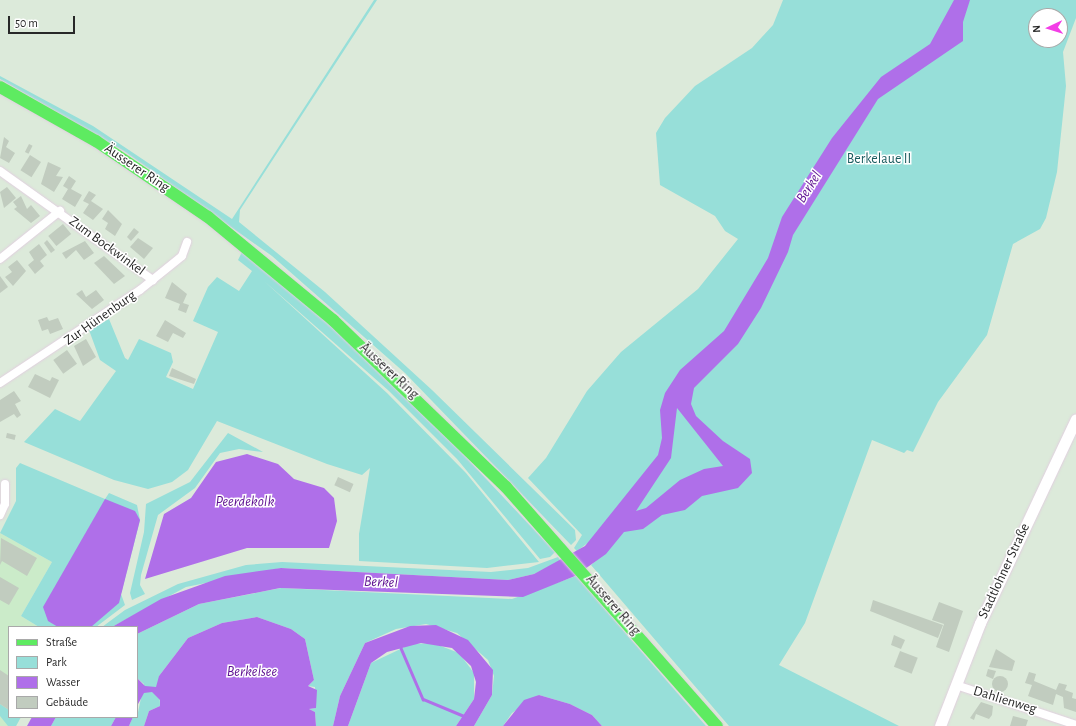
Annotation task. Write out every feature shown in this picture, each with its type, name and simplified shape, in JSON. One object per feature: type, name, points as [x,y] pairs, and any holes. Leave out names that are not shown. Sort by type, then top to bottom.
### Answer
[{"type":"main road","name":"Äusserer Ring","points":[[0,86],[148,175],[262,258],[381,364],[544,527],[717,726]]},
{"type":"street","name":"Zum Bockwinkel","points":[[0,171],[60,211],[153,280]]},
{"type":"street","name":"Zum Bockwinkel","points":[[0,259],[60,211]]},
{"type":"street","name":"Zur Hünenburg","points":[[0,383],[153,280],[182,256],[187,242]]},
{"type":"street","name":"Stadtlohner Straße","points":[[940,726],[980,624],[1076,419]]},
{"type":"street","points":[[0,515],[5,504],[5,484]]},
{"type":"street","name":"Dahlienweg","points":[[956,685],[1076,725]]},
{"type":"shaded area","points":[[0,533],[52,562],[21,616],[37,626],[8,626],[8,718],[20,718],[16,726],[0,726]]},
{"type":"green space","points":[[374,0],[377,0],[240,210],[239,222],[325,292],[432,390],[575,530],[576,540],[571,545],[405,373],[272,256],[124,151],[0,79],[0,76],[93,126],[232,219]]},
{"type":"green space","name":"Berkelaue II","points":[[783,0],[1076,0],[1076,18],[1068,39],[1068,8],[1028,8],[1028,48],[1065,48],[1063,52],[1066,86],[1057,172],[1046,218],[1040,229],[1013,244],[987,335],[938,402],[913,452],[907,450],[904,453],[872,440],[805,623],[779,665],[899,726],[729,726],[591,565],[597,560],[589,542],[577,551],[574,548],[582,535],[528,478],[546,458],[587,391],[621,352],[698,289],[738,239],[725,231],[715,216],[660,185],[656,133],[665,118],[695,86],[752,48],[773,25]]},
{"type":"green space","points":[[242,252],[345,338],[424,413],[555,552],[550,557],[540,559],[457,459],[389,391],[264,281],[387,393],[466,473],[539,562],[487,568],[359,561],[359,534],[370,468],[362,475],[327,464],[217,421],[188,470],[172,482],[148,489],[114,480],[24,442],[55,409],[80,421],[116,371],[100,360],[89,330],[109,319],[125,358],[128,360],[139,339],[171,353],[173,362],[166,377],[193,389],[218,332],[193,321],[208,287],[217,277],[239,291],[252,271],[238,260]]},
{"type":"green space","points":[[228,433],[263,452],[239,449],[220,453],[195,488],[158,515],[141,575],[140,585],[145,594],[132,600],[130,593],[144,532],[146,504],[190,482]]},
{"type":"green space","points":[[20,463],[105,499],[109,493],[137,505],[140,520],[121,594],[125,605],[97,626],[37,626],[21,616],[52,562],[0,533],[16,501],[16,468]]},
{"type":"green space","points":[[558,557],[561,561],[534,574],[508,580],[281,568],[186,587],[114,626],[103,626],[125,610],[178,584],[246,565],[282,562],[491,572],[528,568]]},
{"type":"green space","points":[[576,576],[706,726],[602,726],[592,715],[570,704],[539,695],[512,713],[503,726],[474,726],[492,695],[494,676],[488,660],[457,633],[426,624],[396,629],[365,643],[340,696],[333,726],[316,726],[315,712],[309,709],[316,708],[315,687],[308,686],[314,680],[305,639],[291,629],[257,617],[222,623],[188,638],[159,676],[160,706],[149,711],[144,726],[129,726],[133,718],[138,718],[144,684],[138,679],[138,634],[199,604],[281,588],[512,599]]},
{"type":"green space","points":[[433,643],[459,653],[474,673],[474,699],[456,726],[348,726],[371,663],[411,644]]},
{"type":"green space","points":[[0,704],[8,709],[8,718],[20,718],[16,726],[8,726],[0,716]]},
{"type":"green space","points":[[55,718],[115,718],[111,726],[51,726]]},
{"type":"water","name":"Berkel","points":[[954,0],[970,0],[963,22],[963,41],[878,99],[793,235],[788,252],[761,308],[738,344],[694,388],[691,404],[696,416],[723,441],[750,459],[752,473],[738,488],[702,496],[685,510],[662,515],[643,529],[624,532],[606,554],[575,576],[523,597],[280,588],[199,604],[138,634],[138,626],[114,626],[161,599],[225,576],[281,568],[508,580],[534,574],[585,546],[658,455],[662,438],[660,410],[665,393],[680,370],[724,331],[768,258],[782,217],[832,138],[881,77],[930,44]],"holes":[[[677,408],[723,466],[704,469],[680,480],[646,508],[636,511],[671,458]]]},
{"type":"water","name":"Peerdekolk","points":[[247,454],[278,464],[294,479],[324,488],[334,498],[337,521],[329,548],[247,548],[145,579],[164,514],[191,498],[216,462]]},
{"type":"water","points":[[105,499],[135,511],[140,520],[119,603],[92,626],[56,626],[48,621],[43,607]]},
{"type":"water","name":"Berkelsee","points":[[257,617],[291,629],[305,639],[314,680],[308,686],[317,690],[316,708],[309,709],[315,712],[316,726],[144,726],[149,711],[160,706],[160,700],[152,692],[144,693],[138,704],[138,679],[145,686],[156,687],[159,676],[188,638],[222,623]]},
{"type":"water","points":[[436,625],[468,640],[493,670],[492,695],[474,726],[456,726],[474,699],[476,682],[471,666],[452,648],[421,643],[387,652],[371,663],[348,726],[333,726],[340,696],[365,643],[410,626]]},
{"type":"water","points":[[539,695],[570,704],[592,715],[602,726],[503,726],[524,700]]},
{"type":"water","points":[[31,718],[55,718],[51,726],[27,726]]},
{"type":"water","points":[[115,718],[133,718],[129,726],[111,726]]},
{"type":"building","points":[[4,137],[9,141],[6,147],[15,153],[9,163],[0,158]]},
{"type":"building","points":[[29,144],[33,146],[28,154],[25,152]]},
{"type":"building","points":[[30,155],[41,162],[31,177],[20,170]]},
{"type":"building","points":[[48,162],[61,168],[56,176],[63,177],[54,192],[41,184]]},
{"type":"building","points":[[69,176],[76,181],[71,189],[82,195],[75,207],[62,199],[68,189],[63,186]]},
{"type":"building","points":[[7,187],[16,198],[4,208],[0,192]]},
{"type":"building","points":[[89,191],[96,195],[91,201],[103,209],[93,220],[83,213],[89,204],[83,201]]},
{"type":"building","points":[[21,196],[27,209],[31,205],[40,216],[31,223],[14,209],[17,207],[13,202]]},
{"type":"building","points":[[108,210],[122,224],[115,236],[105,229],[108,223],[102,219]]},
{"type":"building","points":[[63,224],[71,234],[56,246],[48,236]]},
{"type":"building","points":[[134,228],[139,232],[131,241],[127,237]]},
{"type":"building","points":[[138,238],[153,248],[144,259],[130,247]]},
{"type":"building","points":[[47,240],[55,250],[51,253],[44,243]]},
{"type":"building","points":[[85,241],[94,253],[84,260],[76,250],[66,259],[62,253]]},
{"type":"building","points":[[39,244],[47,255],[40,261],[44,266],[35,274],[28,265],[34,260],[29,252]]},
{"type":"building","points":[[104,256],[125,276],[114,284],[94,263]]},
{"type":"building","points":[[17,260],[26,271],[13,286],[5,277],[12,272],[8,267]]},
{"type":"building","points":[[0,276],[8,287],[0,293]]},
{"type":"building","points":[[172,282],[187,294],[183,303],[189,305],[186,313],[178,310],[180,304],[165,298]]},
{"type":"building","points":[[82,290],[86,297],[96,290],[104,300],[92,309],[76,294]]},
{"type":"building","points":[[47,317],[49,321],[58,318],[63,329],[50,334],[48,329],[42,331],[38,320]]},
{"type":"building","points":[[165,320],[186,333],[183,338],[173,333],[168,342],[156,336]]},
{"type":"building","points":[[86,339],[96,357],[83,366],[74,346]]},
{"type":"building","points":[[67,350],[77,364],[63,374],[53,360]]},
{"type":"building","points":[[172,368],[196,379],[194,384],[169,376]]},
{"type":"building","points":[[35,374],[50,381],[52,377],[59,380],[50,398],[28,387]]},
{"type":"building","points":[[14,391],[21,401],[15,404],[21,415],[17,418],[14,414],[0,422],[0,400]]},
{"type":"building","points":[[7,433],[16,435],[15,440],[6,438]]},
{"type":"building","points":[[338,477],[354,484],[350,492],[334,485]]},
{"type":"building","points":[[1,538],[37,558],[27,576],[2,561],[0,565]]},
{"type":"building","points":[[0,577],[19,588],[9,605],[0,600]]},
{"type":"building","points":[[873,600],[943,625],[938,638],[870,611]]},
{"type":"building","points":[[939,602],[963,611],[949,652],[936,647],[944,624],[932,620]]},
{"type":"building","points":[[894,635],[905,640],[901,649],[891,645]]},
{"type":"building","points":[[996,649],[1015,661],[1012,671],[989,667]]},
{"type":"building","points":[[900,651],[918,658],[912,674],[894,667]]},
{"type":"building","points":[[988,669],[996,671],[993,679],[986,676]]},
{"type":"building","points":[[0,670],[8,675],[8,709],[0,704]]},
{"type":"building","points":[[1029,672],[1036,674],[1034,681],[1056,690],[1059,683],[1067,685],[1065,690],[1073,693],[1072,698],[1076,699],[1076,712],[1064,708],[1063,697],[1056,694],[1053,705],[1028,696],[1032,685],[1025,683]]},
{"type":"building","points":[[1000,676],[1007,681],[1008,684],[1003,691],[1000,692],[993,687],[992,684],[997,677]]},
{"type":"building","points":[[981,702],[993,706],[992,715],[989,719],[976,714],[974,720],[970,718]]},
{"type":"building","points":[[1013,716],[1028,720],[1026,726],[1010,726]]},
{"type":"waterway","points":[[401,648],[423,699],[464,716]]}]
